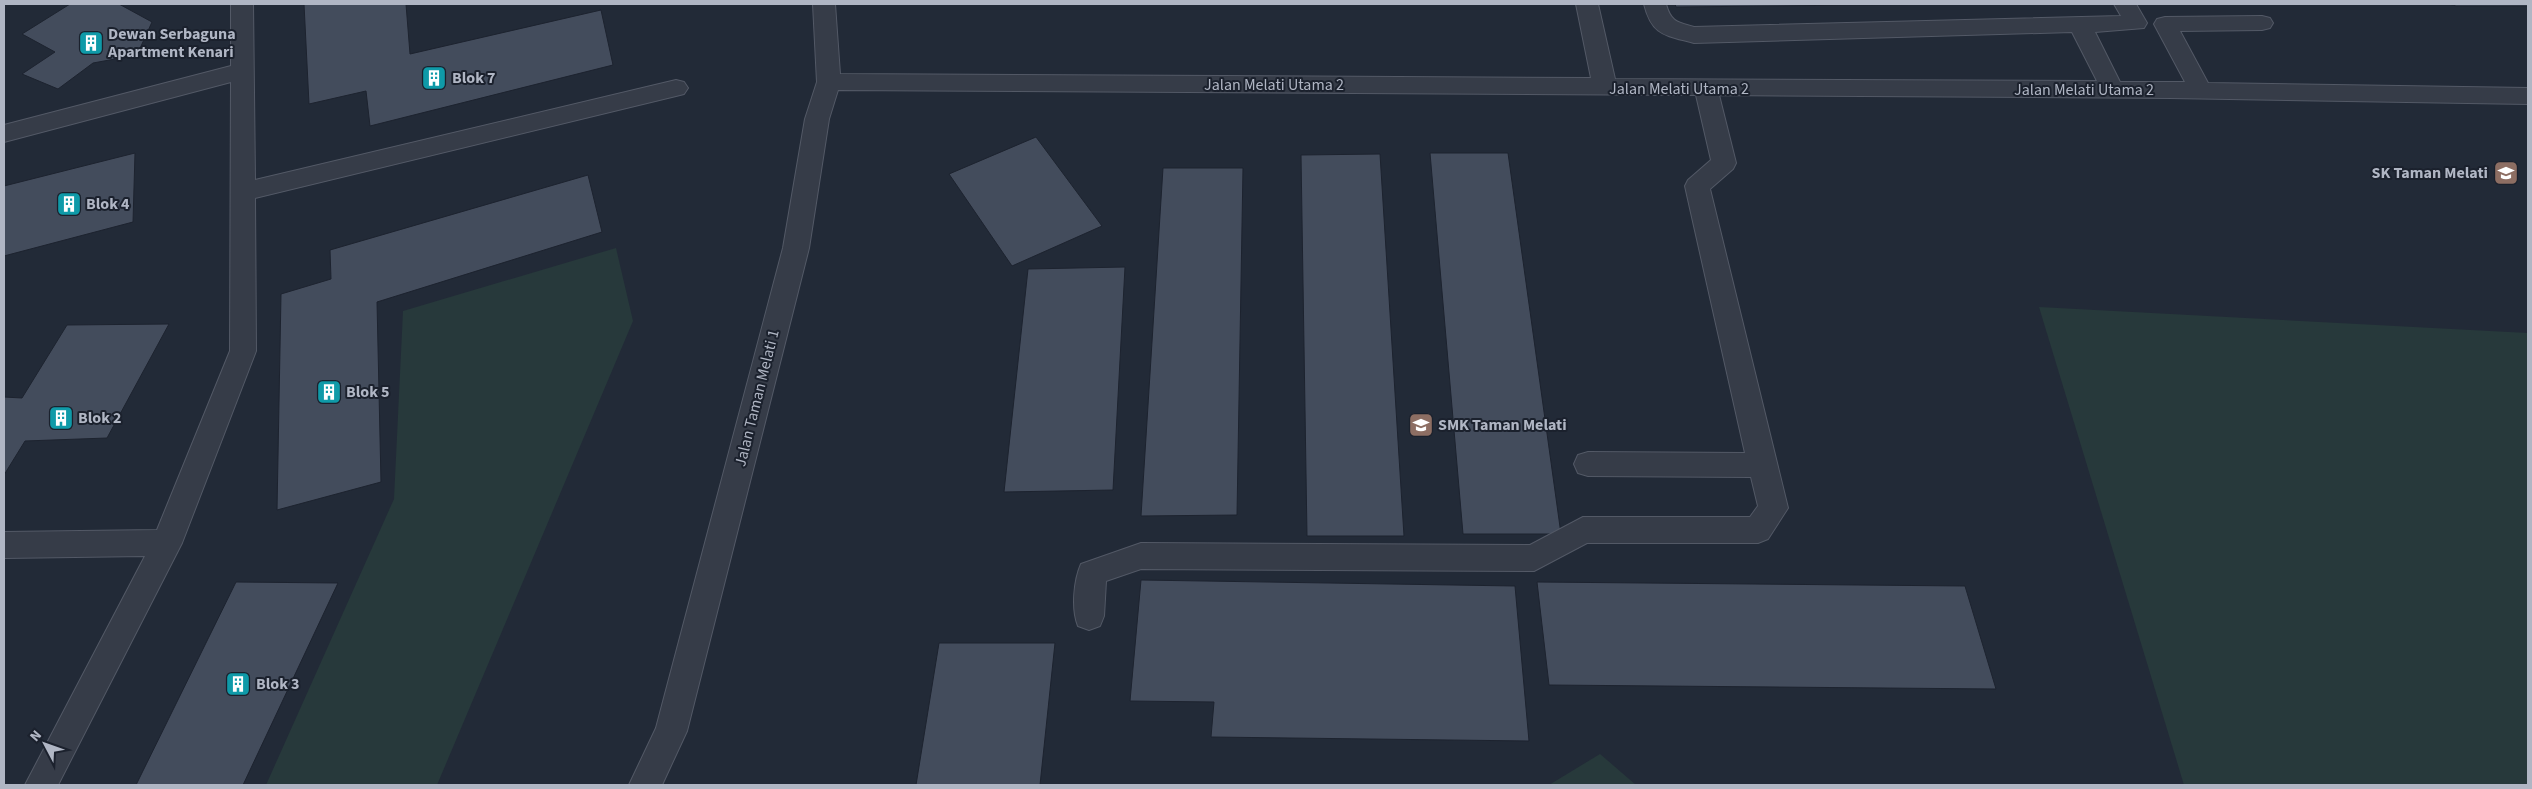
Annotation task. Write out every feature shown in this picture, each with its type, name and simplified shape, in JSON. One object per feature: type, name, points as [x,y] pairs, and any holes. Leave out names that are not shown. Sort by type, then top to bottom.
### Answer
[{"type":"street","points":[[41,785],[167,543],[243,351],[242,4]]},
{"type":"street","name":"Jalan Taman Melati 1","points":[[646,785],[671,731],[796,248],[817,118],[829,82],[824,4]]},
{"type":"street","points":[[1587,4],[1605,88]]},
{"type":"street","points":[[1655,4],[1659,20],[1670,28],[1694,35],[2136,23],[2125,4]]},
{"type":"street","points":[[2202,92],[2164,24],[2262,23],[2249,4]]},
{"type":"street","points":[[2080,25],[2113,90]]},
{"type":"street","points":[[4,133],[242,71]]},
{"type":"street","name":"Jalan Melati Utama 2","points":[[829,82],[1706,89],[2113,90],[2528,96]]},
{"type":"street","points":[[242,192],[676,88]]},
{"type":"street","points":[[1089,616],[1092,573],[1141,556],[1534,558],[1583,530],[1758,530],[1774,508],[1762,465],[1697,186],[1724,163],[1706,89]]},
{"type":"street","points":[[1588,464],[1762,465]]},
{"type":"street","points":[[4,545],[167,543]]},
{"type":"shaded area","points":[[616,248],[633,321],[437,785],[266,785],[394,499],[403,311]]},
{"type":"shaded area","points":[[2039,307],[2528,333],[2528,785],[2184,785]]},
{"type":"shaded area","points":[[1600,754],[1636,785],[1549,785]]},
{"type":"building","name":"Dewan Serbaguna Apartment Kenari","points":[[70,4],[119,4],[152,22],[137,55],[93,63],[58,89],[22,74],[55,52],[22,34]]},
{"type":"building","name":"Blok 7","points":[[304,4],[406,4],[410,54],[601,10],[613,65],[370,126],[366,91],[309,104]]},
{"type":"building","points":[[1675,4],[1955,4],[1676,7]]},
{"type":"building","points":[[2449,4],[2528,4],[2528,6],[2456,6]]},
{"type":"building","points":[[1036,137],[1102,226],[1012,266],[949,174]]},
{"type":"building","name":"Blok 4","points":[[135,153],[133,222],[4,256],[4,186]]},
{"type":"building","points":[[1430,153],[1508,153],[1561,534],[1463,534]]},
{"type":"building","points":[[1380,154],[1404,536],[1307,536],[1301,155]]},
{"type":"building","points":[[1163,168],[1243,168],[1237,515],[1141,516]]},
{"type":"building","name":"Blok 5","points":[[588,175],[602,232],[377,302],[381,482],[277,510],[281,294],[331,279],[330,250]]},
{"type":"building","points":[[1125,267],[1113,490],[1004,492],[1028,269]]},
{"type":"building","name":"Blok 2","points":[[169,324],[107,438],[25,441],[4,475],[4,397],[22,398],[67,325]]},
{"type":"building","points":[[1141,580],[1515,586],[1529,741],[1211,737],[1214,702],[1130,701]]},
{"type":"building","name":"Blok 3","points":[[236,582],[338,583],[243,785],[136,785]]},
{"type":"building","points":[[1537,582],[1965,586],[1996,689],[1549,685]]},
{"type":"building","points":[[939,643],[1055,643],[1040,785],[916,785]]},
{"type":"place","name":"Dewan Serbaguna Apartment Kenari","points":[[91,43]]},
{"type":"place","name":"Blok 7","points":[[434,78]]},
{"type":"place","name":"SK Taman Melati","points":[[2506,173]]},
{"type":"place","name":"Blok 4","points":[[69,204]]},
{"type":"place","name":"Blok 5","points":[[329,392]]},
{"type":"place","name":"Blok 2","points":[[61,418]]},
{"type":"place","name":"SMK Taman Melati","points":[[1421,425]]},
{"type":"place","name":"Blok 3","points":[[238,684]]}]
